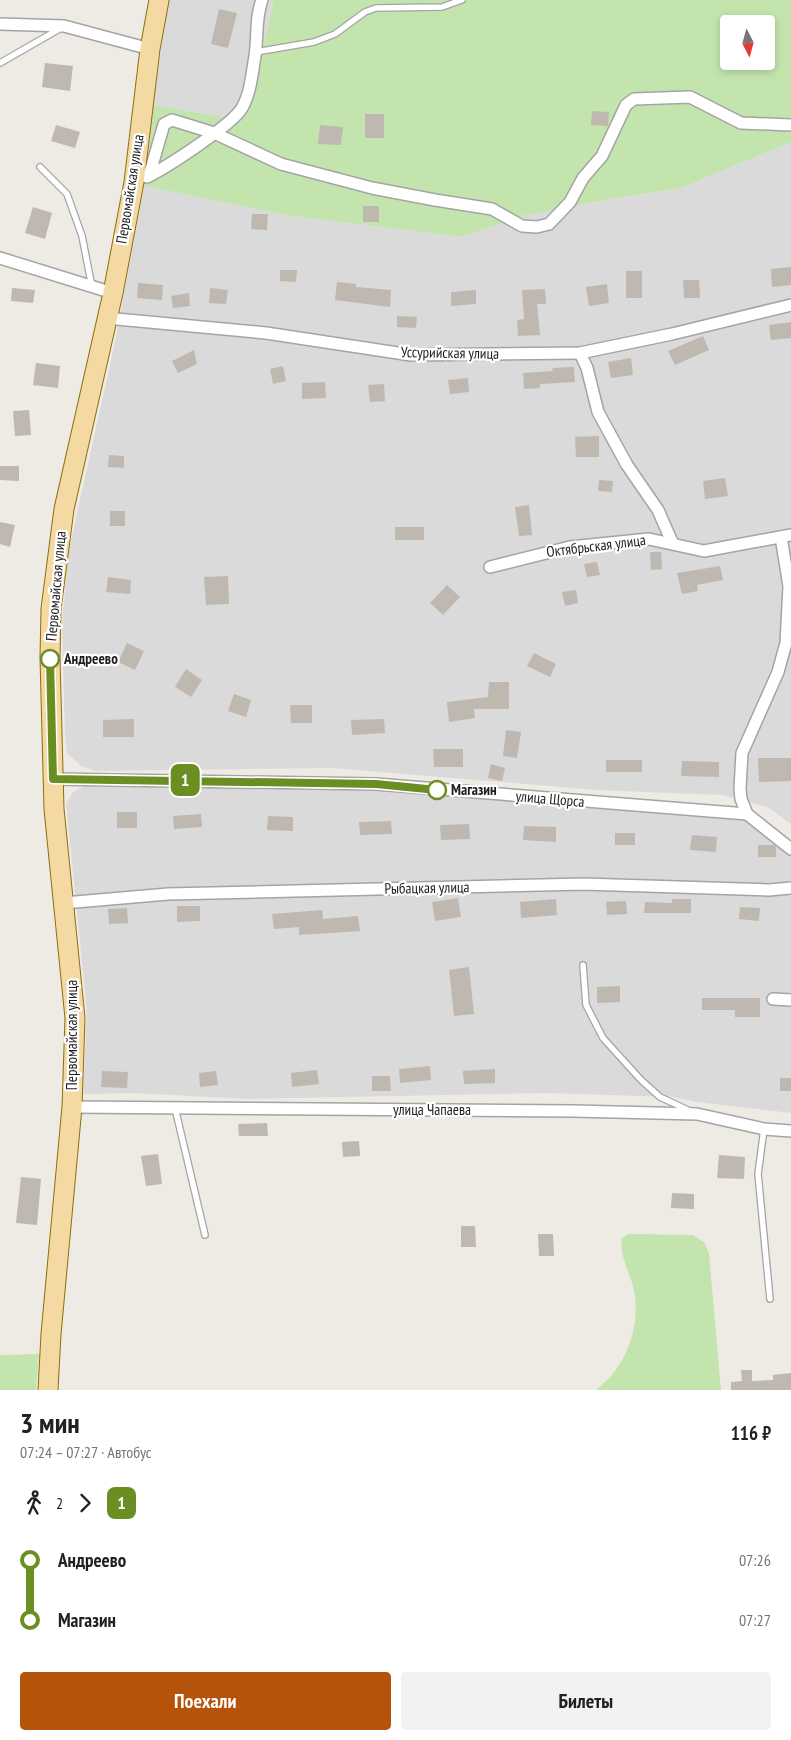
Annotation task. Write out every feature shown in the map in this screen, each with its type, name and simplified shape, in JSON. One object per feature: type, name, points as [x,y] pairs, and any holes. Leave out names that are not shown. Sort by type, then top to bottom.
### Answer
[{"type":"main road","name":"Первомайская улица","points":[[48,1390],[51,1334],[72,1107],[74,1018],[53,779],[50,658],[51,609],[64,509],[106,318],[141,179],[150,49],[159,0]]},
{"type":"street","points":[[141,179],[214,134],[234,118],[242,108],[249,90],[256,52],[258,11],[262,0]]},
{"type":"street","points":[[0,24],[64,26],[150,49]]},
{"type":"street","points":[[141,179],[164,124],[172,120],[214,134],[281,164],[372,188],[492,209],[522,226],[537,227],[549,224],[570,202],[583,178],[602,156],[626,105],[634,99],[690,97],[740,123],[791,125]]},
{"type":"street","points":[[0,258],[113,292]]},
{"type":"street","name":"Уссурийская улица","points":[[106,318],[266,333],[411,354],[580,353],[672,334],[791,305]]},
{"type":"street","points":[[580,353],[588,368],[598,412],[627,465],[658,510],[672,542]]},
{"type":"street","points":[[786,536],[790,614],[786,643],[778,672],[742,752],[740,788],[741,799],[747,814],[791,849]]},
{"type":"street","name":"Октябрьская улица","points":[[490,567],[570,547],[649,539],[672,542],[704,551],[786,536]]},
{"type":"street","name":"улица Щорса","points":[[53,779],[376,784],[747,814]]},
{"type":"street","name":"Рыбацкая улица","points":[[64,903],[168,894],[564,885],[768,890],[791,888]]},
{"type":"street","points":[[773,999],[791,1000]]},
{"type":"street","name":"улица Чапаева","points":[[72,1107],[564,1110],[697,1114],[764,1129],[791,1131]]},
{"type":"lane","points":[[256,52],[314,42],[334,34],[366,12],[376,8],[442,7],[462,0]]},
{"type":"lane","points":[[0,63],[64,26]]},
{"type":"lane","points":[[40,167],[67,194],[82,236],[92,287]]},
{"type":"lane","points":[[583,965],[586,1005],[603,1038],[641,1080],[660,1096],[697,1114]]},
{"type":"lane","points":[[175,1108],[205,1235]]},
{"type":"lane","points":[[764,1129],[758,1174],[770,1299]]},
{"type":"shaded area","points":[[169,0],[273,0],[267,32],[247,96],[230,118],[152,105]]},
{"type":"shaded area","points":[[791,142],[791,824],[769,808],[722,795],[597,790],[333,768],[95,771],[80,765],[67,753],[62,624],[68,554],[114,347],[144,186],[291,216],[462,237],[522,216],[681,188]]},
{"type":"shaded area","points":[[283,783],[416,789],[745,819],[791,844],[791,1113],[697,1102],[673,1097],[548,1093],[247,1099],[134,1093],[83,1094],[87,1012],[66,803],[73,792],[86,785]]},
{"type":"green space","points":[[273,0],[791,0],[791,142],[681,188],[522,216],[462,237],[291,216],[144,186],[152,105],[230,118],[247,95],[267,32]]},
{"type":"green space","points":[[629,1234],[693,1235],[704,1242],[709,1253],[721,1390],[596,1390],[616,1370],[629,1346],[633,1332],[636,1304],[634,1290],[623,1258],[621,1245],[622,1238]]},
{"type":"green space","points":[[39,1354],[36,1390],[0,1390],[0,1355]]},
{"type":"building","points":[[219,9],[237,13],[228,48],[211,44]]},
{"type":"building","points":[[45,63],[73,66],[70,91],[42,87]]},
{"type":"building","points":[[592,111],[609,112],[608,126],[591,125]]},
{"type":"building","points":[[365,114],[384,114],[384,138],[365,138]]},
{"type":"building","points":[[56,125],[80,132],[75,148],[51,141]]},
{"type":"building","points":[[320,125],[343,127],[341,145],[318,144]]},
{"type":"building","points":[[363,206],[379,206],[379,222],[363,222]]},
{"type":"building","points":[[33,207],[52,213],[45,239],[25,233]]},
{"type":"building","points":[[252,214],[268,214],[267,230],[251,229]]},
{"type":"building","points":[[791,267],[791,285],[772,287],[771,269]]},
{"type":"building","points":[[280,270],[297,270],[296,282],[280,281]]},
{"type":"building","points":[[626,271],[642,271],[642,298],[626,298]]},
{"type":"building","points":[[683,280],[699,280],[700,298],[684,298]]},
{"type":"building","points":[[337,282],[356,284],[356,287],[391,290],[390,307],[335,300]]},
{"type":"building","points":[[138,283],[163,285],[162,300],[137,298]]},
{"type":"building","points":[[607,284],[609,303],[589,306],[586,287]]},
{"type":"building","points":[[12,288],[35,290],[33,303],[11,301]]},
{"type":"building","points":[[210,288],[228,290],[226,304],[209,303]]},
{"type":"building","points":[[545,289],[546,304],[537,304],[540,335],[518,336],[517,320],[524,319],[522,290]]},
{"type":"building","points":[[476,290],[476,304],[451,306],[451,292]]},
{"type":"building","points":[[189,293],[190,306],[173,308],[171,296]]},
{"type":"building","points":[[397,316],[417,317],[416,328],[397,327]]},
{"type":"building","points":[[791,322],[791,338],[771,340],[769,325]]},
{"type":"building","points":[[703,336],[709,350],[675,365],[668,351]]},
{"type":"building","points":[[194,350],[197,364],[178,373],[172,361]]},
{"type":"building","points":[[631,358],[633,375],[611,378],[608,362]]},
{"type":"building","points":[[36,363],[60,366],[58,388],[33,385]]},
{"type":"building","points":[[283,366],[286,381],[273,384],[270,369]]},
{"type":"building","points":[[574,367],[575,382],[540,384],[540,388],[524,389],[523,373],[553,371],[552,368]]},
{"type":"building","points":[[468,378],[469,392],[450,394],[448,380]]},
{"type":"building","points":[[325,382],[326,398],[302,399],[302,383]]},
{"type":"building","points":[[384,384],[385,401],[370,402],[368,385]]},
{"type":"building","points":[[29,410],[31,435],[15,436],[13,411]]},
{"type":"building","points":[[599,436],[599,457],[576,457],[575,437]]},
{"type":"building","points":[[109,455],[124,456],[124,468],[108,467]]},
{"type":"building","points":[[0,466],[19,466],[19,481],[0,480]]},
{"type":"building","points":[[725,478],[728,496],[705,499],[703,481]]},
{"type":"building","points":[[599,480],[613,481],[612,492],[598,491]]},
{"type":"building","points":[[529,505],[532,535],[519,536],[515,507]]},
{"type":"building","points":[[110,511],[125,511],[125,526],[110,526]]},
{"type":"building","points":[[0,522],[15,525],[10,547],[0,544]]},
{"type":"building","points":[[395,527],[424,527],[424,540],[395,540]]},
{"type":"building","points":[[650,552],[661,552],[662,569],[651,570]]},
{"type":"building","points":[[597,562],[600,575],[587,577],[584,564]]},
{"type":"building","points":[[720,566],[723,580],[697,585],[698,591],[682,594],[677,573]]},
{"type":"building","points":[[228,576],[229,604],[206,605],[204,577]]},
{"type":"building","points":[[108,577],[131,580],[130,594],[106,592]]},
{"type":"building","points":[[447,585],[460,597],[443,615],[430,603]]},
{"type":"building","points":[[576,590],[578,603],[565,606],[562,592]]},
{"type":"building","points":[[127,643],[144,651],[135,670],[118,662]]},
{"type":"building","points":[[534,653],[556,664],[550,677],[527,666]]},
{"type":"building","points":[[186,669],[202,680],[191,697],[175,687]]},
{"type":"building","points":[[489,682],[509,682],[509,709],[474,709],[475,718],[449,722],[447,702],[488,697]]},
{"type":"building","points":[[234,694],[251,700],[246,717],[228,711]]},
{"type":"building","points":[[290,705],[312,705],[312,723],[291,723]]},
{"type":"building","points":[[134,719],[134,737],[103,737],[103,720]]},
{"type":"building","points":[[384,719],[385,733],[352,735],[351,720]]},
{"type":"building","points":[[506,730],[521,732],[517,758],[503,756]]},
{"type":"building","points":[[433,749],[463,749],[463,767],[434,767]]},
{"type":"building","points":[[758,758],[791,758],[791,781],[759,782]]},
{"type":"building","points":[[606,760],[642,760],[642,772],[606,772]]},
{"type":"building","points":[[682,761],[719,762],[719,777],[681,776]]},
{"type":"building","points":[[491,764],[505,768],[502,781],[488,778]]},
{"type":"building","points":[[117,812],[137,812],[137,828],[117,828]]},
{"type":"building","points":[[201,814],[202,827],[174,829],[173,816]]},
{"type":"building","points":[[268,816],[293,817],[293,831],[267,830]]},
{"type":"building","points":[[391,821],[392,834],[360,835],[359,822]]},
{"type":"building","points":[[469,824],[470,839],[441,840],[440,825]]},
{"type":"building","points":[[524,826],[556,827],[556,842],[523,840]]},
{"type":"building","points":[[615,833],[635,833],[635,845],[615,845]]},
{"type":"building","points":[[692,835],[717,837],[716,852],[690,850]]},
{"type":"building","points":[[758,845],[774,845],[776,847],[776,857],[758,857]]},
{"type":"building","points":[[458,898],[461,917],[435,921],[432,902]]},
{"type":"building","points":[[556,899],[557,915],[521,918],[520,902]]},
{"type":"building","points":[[672,899],[691,899],[691,913],[644,913],[645,902],[672,903]]},
{"type":"building","points":[[626,901],[627,914],[607,915],[606,902]]},
{"type":"building","points":[[177,906],[200,906],[200,921],[177,922]]},
{"type":"building","points":[[740,907],[760,908],[759,921],[739,919]]},
{"type":"building","points":[[127,908],[128,923],[109,924],[108,909]]},
{"type":"building","points":[[322,910],[323,919],[358,916],[360,931],[299,935],[299,927],[274,929],[272,914]]},
{"type":"building","points":[[469,967],[474,1014],[454,1016],[449,970]]},
{"type":"building","points":[[620,986],[620,1002],[597,1003],[597,987]]},
{"type":"building","points":[[702,998],[760,998],[760,1017],[735,1017],[735,1010],[702,1010]]},
{"type":"building","points":[[430,1066],[431,1080],[400,1083],[399,1069]]},
{"type":"building","points":[[495,1069],[495,1083],[464,1084],[463,1071]]},
{"type":"building","points":[[317,1070],[319,1084],[292,1087],[291,1073]]},
{"type":"building","points":[[102,1071],[128,1072],[127,1088],[101,1087]]},
{"type":"building","points":[[216,1071],[218,1085],[200,1087],[199,1073]]},
{"type":"building","points":[[372,1076],[390,1076],[391,1091],[372,1091]]},
{"type":"building","points":[[780,1078],[791,1078],[791,1091],[780,1091]]},
{"type":"building","points":[[267,1123],[268,1136],[239,1136],[238,1124]]},
{"type":"building","points":[[359,1141],[360,1156],[343,1157],[342,1142]]},
{"type":"building","points":[[158,1154],[162,1184],[146,1186],[141,1156]]},
{"type":"building","points":[[719,1155],[745,1157],[744,1179],[717,1178]]},
{"type":"building","points":[[21,1177],[41,1179],[37,1225],[16,1223]]},
{"type":"building","points":[[672,1193],[694,1194],[694,1209],[671,1208]]},
{"type":"building","points":[[461,1226],[475,1226],[476,1247],[461,1247]]},
{"type":"building","points":[[538,1234],[553,1234],[554,1256],[539,1256]]},
{"type":"building","points":[[741,1370],[752,1370],[752,1381],[773,1380],[773,1375],[791,1373],[791,1390],[731,1390],[731,1382],[742,1381]]},
{"type":"bus line","name":"1","points":[[50,659],[53,779],[376,784],[437,790]]},
{"type":"place","name":"Андреево","points":[[50,659]]},
{"type":"place","name":"Магазин","points":[[437,790]]}]
